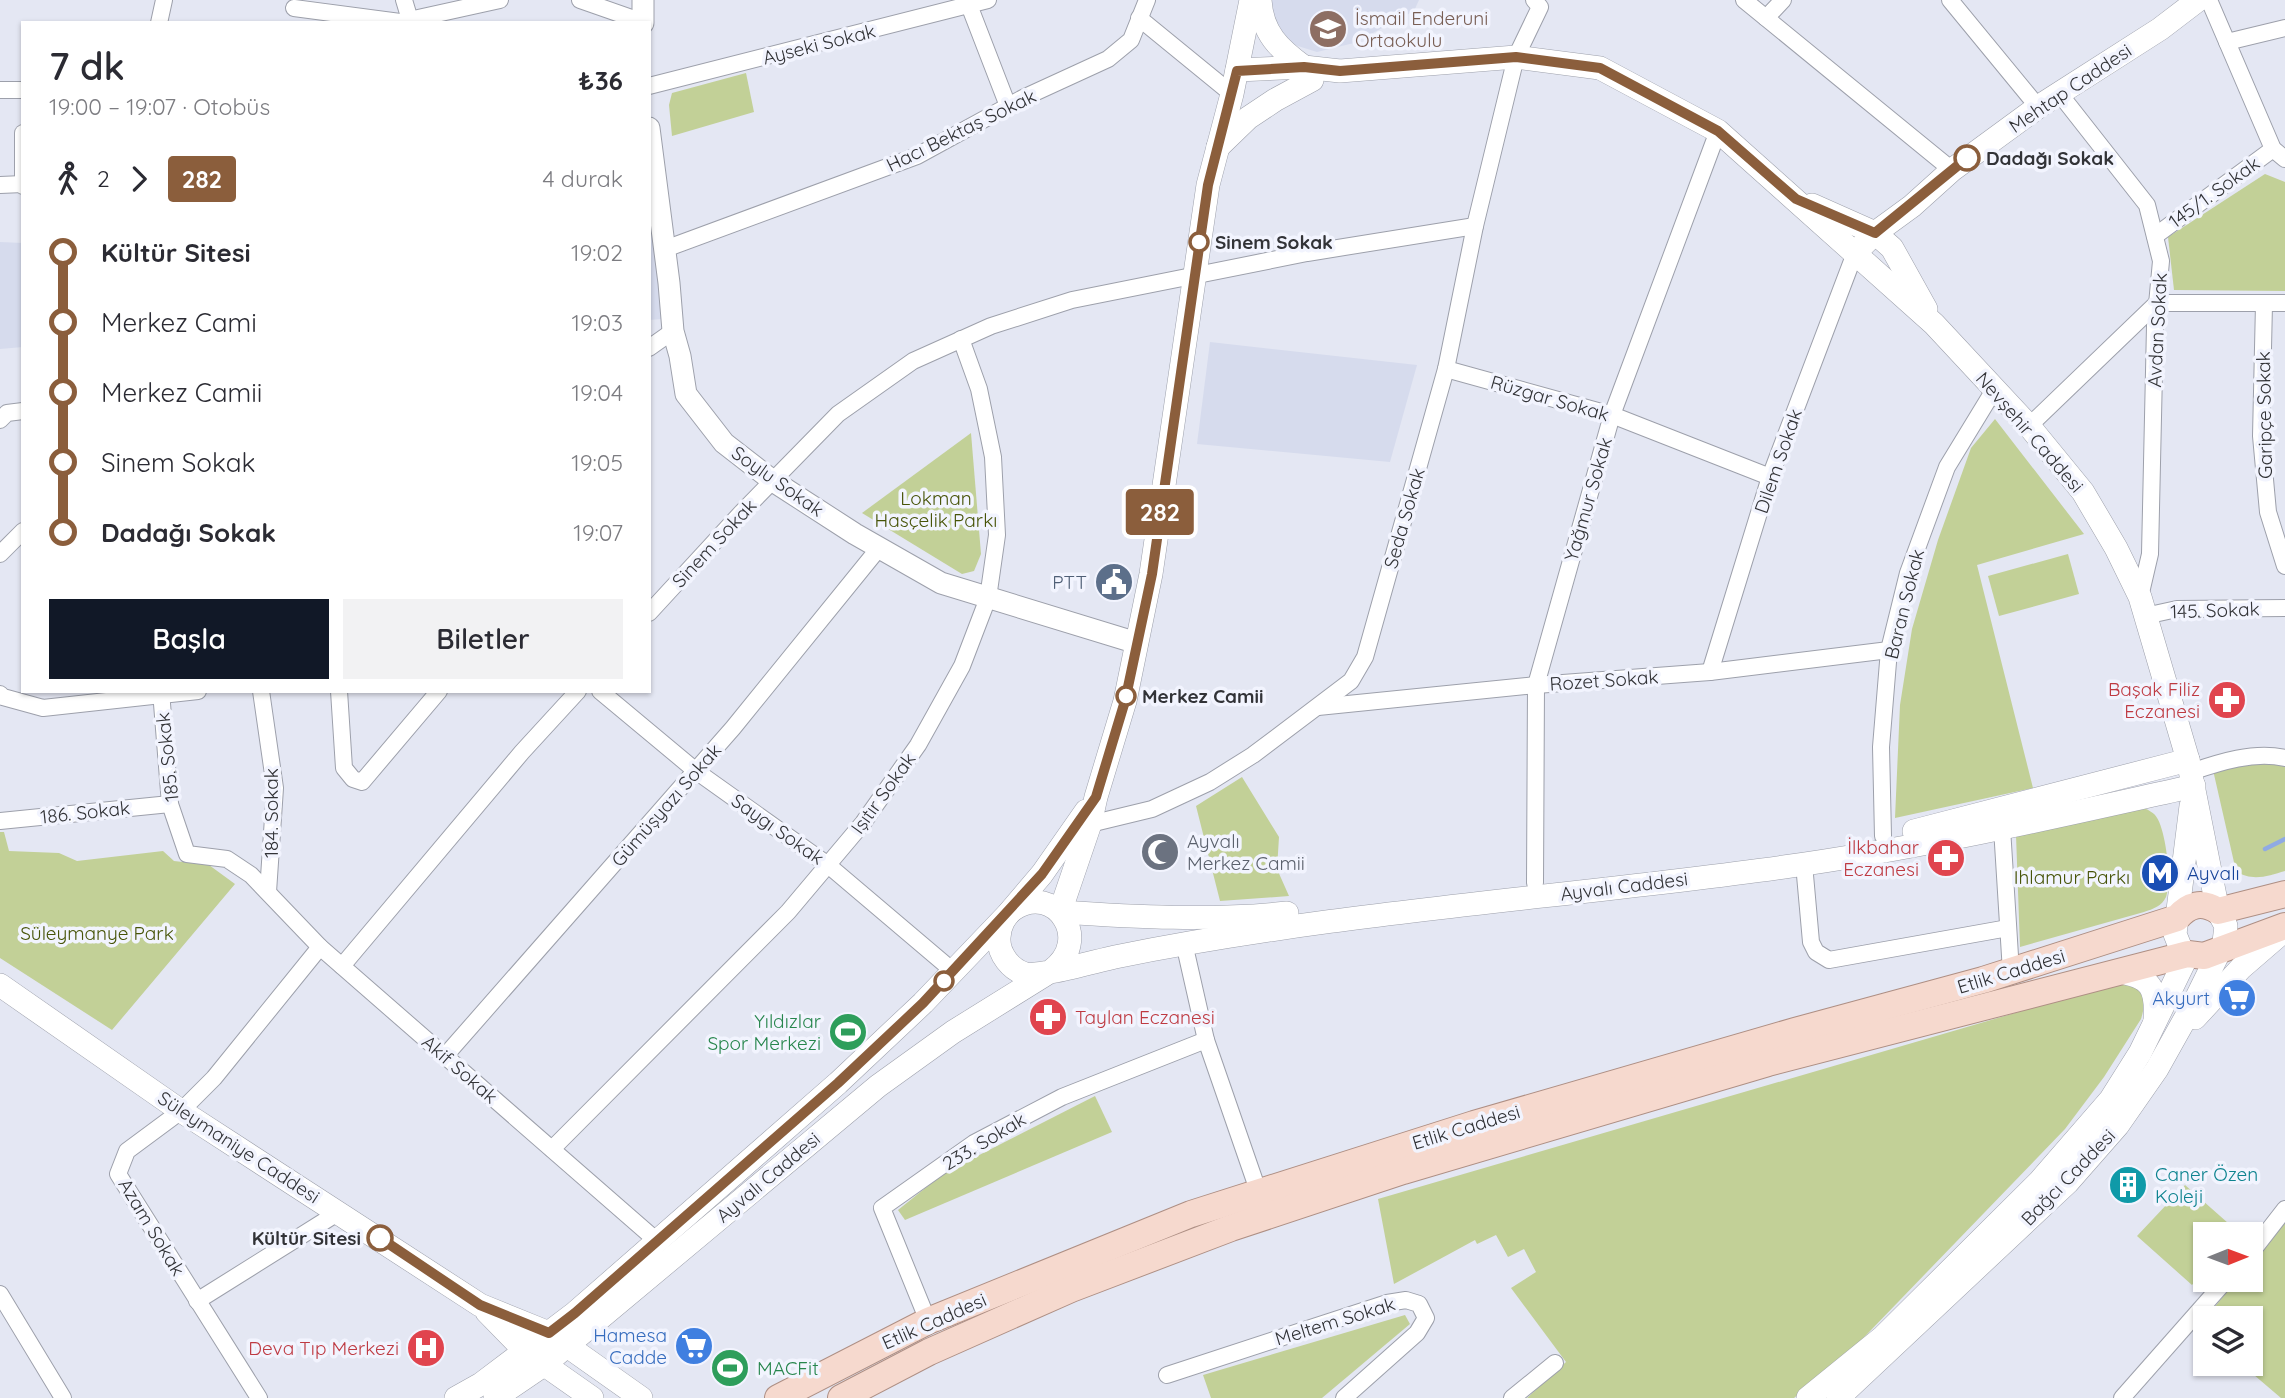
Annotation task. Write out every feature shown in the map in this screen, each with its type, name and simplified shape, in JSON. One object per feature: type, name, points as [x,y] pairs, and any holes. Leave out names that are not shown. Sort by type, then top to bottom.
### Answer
[{"type":"main road","points":[[1060,912],[1090,824],[1125,701],[1152,574],[1208,185],[1234,84],[1251,0]]},
{"type":"main road","points":[[1260,0],[1268,35],[1308,74]]},
{"type":"main road","name":"Mehtap Caddesi","points":[[1884,240],[1912,206],[1952,170],[2038,107],[2160,29],[2198,0]]},
{"type":"main road","points":[[1234,84],[1308,74],[1516,57],[1600,68],[1718,131],[1855,253],[1884,240]]},
{"type":"main road","points":[[1218,148],[1248,118],[1308,74]]},
{"type":"main road","points":[[1796,199],[1884,240],[1934,324]]},
{"type":"main road","points":[[1872,270],[1884,240]]},
{"type":"main road","name":"Nevşehir Caddesi","points":[[1855,253],[1934,324],[2029,426],[2083,492],[2116,548],[2142,607],[2191,773],[2218,911]]},
{"type":"main road","name":"Nevşehir Caddesi","points":[[2177,918],[2191,773]]},
{"type":"main road","name":"Ayvalı Caddesi","points":[[1008,914],[998,937],[1000,950],[1006,961],[1015,969],[1039,975],[1184,943],[1318,922],[1804,864],[1893,850],[2002,828],[2191,773]]},
{"type":"main road","name":"Ayvalı Caddesi","points":[[1060,912],[1110,916],[1236,918],[1535,883],[1784,852],[1913,831],[2026,803],[2191,773]]},
{"type":"main road","points":[[1008,914],[1042,874],[1096,797]]},
{"type":"main road","points":[[2285,894],[2218,911],[2201,904],[2192,906],[2177,918],[2175,934],[2177,942],[2188,954],[2204,956],[2285,928]]},
{"type":"main road","name":"Ayvalı Caddesi","points":[[456,1398],[481,1384],[525,1351],[557,1340],[878,1086],[953,1032],[1060,964],[1071,944],[1067,921],[1060,912],[1050,906],[1028,903],[1008,914],[838,1083],[657,1241],[557,1340],[545,1364],[495,1398]]},
{"type":"main road","name":"Bağcı Caddesi","points":[[1838,1398],[2074,1176],[2118,1125],[2168,1050],[2195,1001],[2226,934],[2226,926],[2218,911]]},
{"type":"main road","name":"Etlik Caddesi","points":[[778,1398],[929,1321],[1191,1214],[1487,1121],[1795,1031],[2011,972],[2177,918]]},
{"type":"main road","points":[[2168,1050],[2241,968],[2285,928]]},
{"type":"main road","name":"Bağcı Caddesi","points":[[1808,1398],[1883,1337],[2039,1182],[2110,1098],[2153,1031],[2188,954]]},
{"type":"main road","name":"Etlik Caddesi","points":[[841,1398],[929,1352],[1071,1289],[1268,1216],[1404,1171],[1768,1063],[2188,954]]},
{"type":"main road","points":[[2119,972],[2143,978],[2154,991],[2153,1031]]},
{"type":"main road","name":"Süleymaniye Caddesi","points":[[0,985],[181,1111],[480,1305],[557,1340],[641,1398]]},
{"type":"main road","name":"Süleymaniye Caddesi","points":[[480,1305],[525,1351],[592,1398]]},
{"type":"street","points":[[159,21],[164,0]]},
{"type":"street","points":[[403,21],[404,0]]},
{"type":"street","points":[[413,21],[464,16],[500,0]]},
{"type":"street","points":[[580,0],[640,21]]},
{"type":"street","points":[[643,0],[643,21]]},
{"type":"street","name":"Ayseki Sokak","points":[[651,85],[988,0]]},
{"type":"street","name":"Hacı Bektaş Sokak","points":[[665,249],[917,156],[1008,106],[1108,60],[1130,40],[1147,0]]},
{"type":"street","points":[[1744,0],[1952,170]]},
{"type":"street","points":[[1766,18],[1783,0]]},
{"type":"street","points":[[1950,0],[2038,107]]},
{"type":"street","points":[[2209,0],[2279,154]]},
{"type":"street","name":"Seda Sokak","points":[[1090,824],[1152,809],[1210,782],[1254,755],[1351,681],[1365,657],[1446,369],[1475,226],[1516,57],[1540,2]]},
{"type":"street","points":[[969,5],[1008,106]]},
{"type":"street","points":[[291,10],[394,21]]},
{"type":"street","points":[[1139,18],[1234,84]]},
{"type":"street","points":[[2227,42],[2285,29]]},
{"type":"street","points":[[0,90],[21,90]]},
{"type":"street","name":"Avdan Sokak","points":[[2059,93],[2147,205],[2161,261],[2157,303],[2150,554],[2142,607]]},
{"type":"street","name":"Yağmur Sokak","points":[[1535,883],[1536,685],[1612,415],[1718,131]]},
{"type":"street","name":"Soylu Sokak","points":[[651,145],[673,331],[686,394],[724,443],[773,481],[879,548],[941,583],[1137,643]]},
{"type":"street","name":"145/1. Sokak","points":[[2155,236],[2279,154]]},
{"type":"street","points":[[0,185],[21,185]]},
{"type":"street","name":"Sinem Sokak","points":[[651,611],[838,414],[913,361],[991,326],[1072,300],[1307,253],[1475,226]]},
{"type":"street","name":"Dilem Sokak","points":[[1710,672],[1770,477],[1855,253]]},
{"type":"street","points":[[2029,426],[2157,303],[2285,303]]},
{"type":"street","name":"Garipçe Sokak","points":[[2264,304],[2261,436],[2268,512],[2285,566]]},
{"type":"street","points":[[651,333],[673,331]]},
{"type":"street","points":[[651,347],[673,331]]},
{"type":"street","name":"Işıtır Sokak","points":[[552,1149],[788,912],[828,865],[863,823],[918,745],[962,666],[988,598],[997,536],[993,457],[979,389],[961,339]]},
{"type":"street","name":"Rüzgar Sokak","points":[[1446,369],[1612,415],[1770,477]]},
{"type":"street","name":"Baran Sokak","points":[[1883,836],[1881,747],[1889,650],[1908,573],[1947,467],[1994,390]]},
{"type":"street","points":[[0,420],[6,413],[21,411]]},
{"type":"street","points":[[0,554],[19,542]]},
{"type":"street","name":"Gümüşyazı Sokak","points":[[445,1056],[696,771],[879,548]]},
{"type":"street","name":"145. Sokak","points":[[2142,607],[2285,608]]},
{"type":"street","name":"Rozet Sokak","points":[[1318,707],[1536,685],[1710,672],[1889,650]]},
{"type":"street","points":[[0,694],[43,708],[67,698],[161,693]]},
{"type":"street","name":"185. Sokak","points":[[161,693],[170,804],[187,853],[227,859],[251,875],[268,892]]},
{"type":"street","name":"184. Sokak","points":[[261,693],[275,788],[268,892]]},
{"type":"street","points":[[339,693],[344,768],[353,779],[362,782],[437,693]]},
{"type":"street","points":[[342,966],[522,752],[576,693]]},
{"type":"street","name":"Saygı Sokak","points":[[602,693],[696,771],[828,865],[953,971]]},
{"type":"street","points":[[2191,773],[2224,760],[2247,757],[2285,758]]},
{"type":"street","name":"186. Sokak","points":[[0,821],[170,804]]},
{"type":"street","points":[[2002,828],[2011,972]]},
{"type":"street","points":[[1804,864],[1811,942],[1816,952],[1829,960],[2008,928]]},
{"type":"street","name":"Akif Sokak","points":[[268,892],[320,947],[657,1241]]},
{"type":"street","points":[[1184,943],[1206,1040],[1257,1192],[1268,1216]]},
{"type":"street","name":"Azam Sokak","points":[[258,1398],[118,1174],[127,1151],[181,1111],[214,1078],[320,947]]},
{"type":"street","name":"233. Sokak","points":[[929,1321],[882,1208],[974,1143],[1062,1097],[1206,1040]]},
{"type":"street","points":[[2263,1237],[2285,1209]]},
{"type":"street","points":[[197,1301],[339,1212]]},
{"type":"street","points":[[2122,1398],[2216,1292]]},
{"type":"street","name":"Meltem Sokak","points":[[1167,1375],[1387,1303],[1406,1300],[1419,1304],[1426,1318],[1417,1333],[1350,1396]]},
{"type":"street","points":[[2,1301],[63,1398]]},
{"type":"street","points":[[1512,1398],[1555,1363]]},
{"type":"shaded area","name":"İsmail Enderuni Ortaokulu","points":[[1268,0],[1419,0],[1414,11],[1354,43],[1317,52],[1282,41]]},
{"type":"shaded area","points":[[651,210],[662,319],[651,320]]},
{"type":"shaded area","points":[[0,242],[21,243],[21,347],[0,349]]},
{"type":"shaded area","points":[[1210,342],[1417,365],[1390,462],[1197,444]]},
{"type":"green space","points":[[746,73],[754,112],[672,136],[669,105],[672,93]]},
{"type":"green space","points":[[2265,174],[2285,182],[2285,291],[2174,290],[2168,237]]},
{"type":"green space","points":[[1995,419],[2084,534],[1977,565],[2033,788],[1895,818],[1900,705],[1912,629],[1938,540],[1971,448]]},
{"type":"green space","name":"Lokman Hasçelik Parkı","points":[[971,433],[981,554],[974,571],[962,574],[862,513]]},
{"type":"green space","points":[[2068,554],[2079,594],[1999,616],[1988,576]]},
{"type":"green space","points":[[2248,764],[2279,764],[2285,767],[2285,871],[2260,877],[2236,871],[2213,770]]},
{"type":"green space","points":[[1242,777],[1279,837],[1277,869],[1289,896],[1220,901],[1196,806]]},
{"type":"green space","name":"Ihlamur Parkı","points":[[2146,809],[2155,814],[2165,842],[2168,890],[2162,903],[2144,912],[2020,947],[2016,835],[2124,810]]},
{"type":"green space","name":"Süleymanye Park","points":[[0,832],[4,832],[9,851],[59,853],[77,861],[163,851],[174,861],[209,865],[235,884],[112,1030],[0,958]]},
{"type":"green space","points":[[2123,985],[2140,991],[2144,1006],[2141,1019],[2104,1077],[2065,1129],[1845,1357],[1794,1398],[1527,1398],[1566,1362],[1511,1288],[1536,1272],[1524,1249],[1508,1257],[1496,1235],[1477,1244],[1475,1240],[1394,1284],[1378,1199],[2097,989]]},
{"type":"green space","points":[[1095,1096],[1112,1132],[905,1220],[898,1210],[944,1173]]},
{"type":"green space","points":[[2185,1185],[2227,1222],[2193,1222],[2192,1285],[2137,1236]]},
{"type":"green space","points":[[2285,1219],[2285,1398],[2281,1398],[2255,1376],[2263,1376],[2263,1306],[2216,1306],[2227,1292],[2263,1292],[2263,1247]]},
{"type":"green space","points":[[1405,1315],[1410,1324],[1322,1398],[1211,1398],[1203,1375]]},
{"type":"waterway","points":[[2265,849],[2285,839]]},
{"type":"bus line","name":"282","points":[[380,1238],[480,1305],[549,1333],[838,1083],[923,1003],[1008,914],[1042,874],[1096,797],[1125,701],[1152,574],[1208,185],[1237,71],[1304,67],[1340,71],[1516,57],[1600,68],[1718,131],[1796,199],[1875,233],[1912,206],[1967,158]]},
{"type":"place","name":"İsmail Enderuni Ortaokulu","points":[[1328,29]]},
{"type":"place","name":"Dadağı Sokak","points":[[1967,158]]},
{"type":"place","name":"Sinem Sokak","points":[[1199,242]]},
{"type":"place","name":"PTT","points":[[1114,582]]},
{"type":"place","name":"Merkez Camii","points":[[1126,696]]},
{"type":"place","name":"Başak Filiz Eczanesi","points":[[2227,700]]},
{"type":"place","name":"Ayvalı Merkez Camii","points":[[1160,852]]},
{"type":"place","name":"İlkbahar Eczanesi","points":[[1946,858]]},
{"type":"place","name":"Ayvalı","points":[[2160,873]]},
{"type":"place","name":"Akyurt","points":[[2237,998]]},
{"type":"place","name":"Taylan Eczanesi","points":[[1048,1017]]},
{"type":"place","name":"Yıldızlar Spor Merkezi","points":[[848,1032]]},
{"type":"place","name":"Caner Özen Koleji","points":[[2128,1185]]},
{"type":"place","name":"Kültür Sitesi","points":[[380,1238]]},
{"type":"place","name":"Hamesa Cadde","points":[[694,1346]]},
{"type":"place","name":"Deva Tıp Merkezi","points":[[426,1348]]},
{"type":"place","name":"MACFit","points":[[730,1368]]}]
